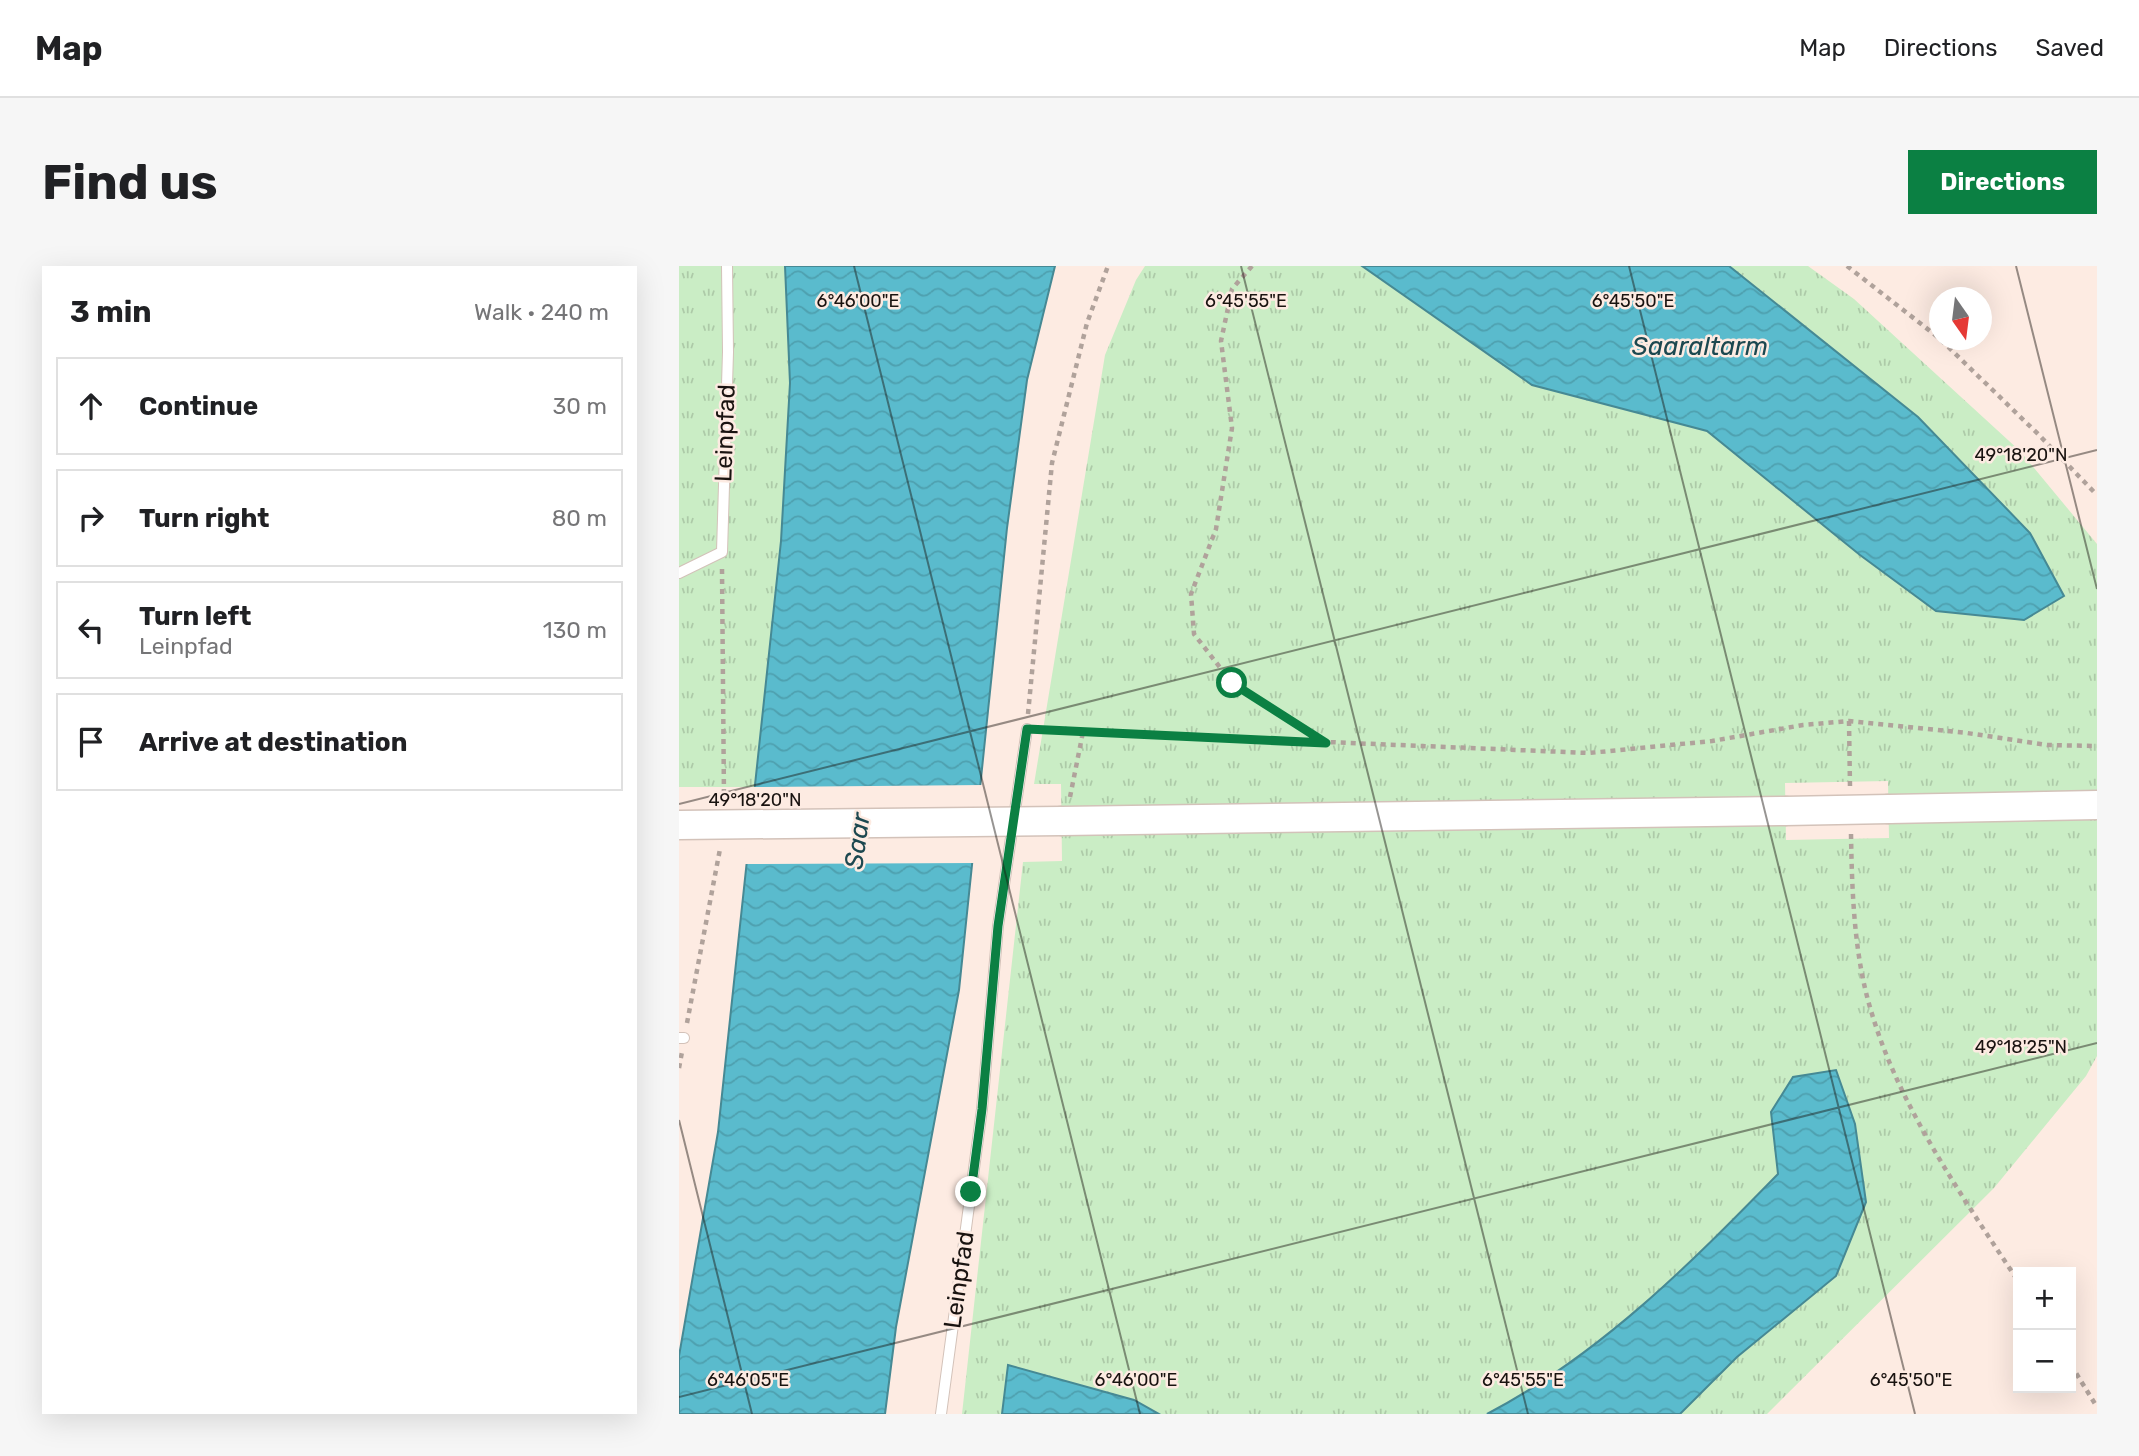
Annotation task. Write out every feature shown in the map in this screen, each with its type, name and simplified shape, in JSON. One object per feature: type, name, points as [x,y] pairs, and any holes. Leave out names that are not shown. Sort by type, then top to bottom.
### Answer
[{"type":"main road","points":[[679,825],[1066,809],[1785,811],[2097,805]]},
{"type":"lane","name":"Leinpfad","points":[[679,573],[722,552],[728,352],[727,266]]},
{"type":"lane","name":"Leinpfad","points":[[941,1414],[982,1109],[998,926],[1027,729]]},
{"type":"path","points":[[1108,266],[1087,323],[1052,463],[1027,729],[1589,753],[1711,741],[1803,725],[1850,721],[1967,733],[2047,745],[2097,746]]},
{"type":"path","points":[[1847,266],[1929,330]]},
{"type":"path","points":[[1251,267],[1232,289],[1220,341],[1231,428],[1216,529],[1191,594],[1194,634],[1232,683],[1326,743]]},
{"type":"path","points":[[1951,350],[2038,433],[2097,495]]},
{"type":"path","points":[[1850,721],[1851,801]]},
{"type":"path","points":[[1066,809],[1083,732]]},
{"type":"path","points":[[1851,827],[1851,867],[1860,967],[1872,1015],[1895,1074],[1945,1170],[2013,1273]]},
{"type":"path","points":[[2076,1373],[2097,1407]]},
{"type":"green space","points":[[679,266],[785,266],[790,383],[781,541],[755,787],[679,787]]},
{"type":"green space","points":[[1145,266],[1362,266],[1532,385],[1707,431],[1860,555],[2030,533],[1918,417],[1729,266],[1808,266],[1854,299],[2020,451],[2097,544],[2097,1056],[2086,1076],[1994,1188],[1767,1414],[1680,1414],[1737,1357],[1836,1275],[1866,1202],[1772,1112],[1778,1174],[1711,1242],[1606,1336],[1529,1390],[1487,1414],[1159,1414],[1133,1400],[1008,1366],[1002,1414],[962,1414],[1023,862],[1062,861],[1061,784],[1034,784],[1105,355],[1136,280]],"holes":[[[1888,781],[1889,838],[1786,840],[1785,783]]]},
{"type":"water","name":"Saar","points":[[785,266],[1055,266],[1027,380],[1007,528],[959,990],[896,1327],[885,1414],[679,1414],[679,1356],[718,1132],[781,541],[790,383]]},
{"type":"water","name":"Saaraltarm","points":[[1362,266],[1729,266],[1918,417],[2030,533],[2064,596],[2024,620],[1936,611],[1860,555],[1707,431],[1532,385]]},
{"type":"water","points":[[1836,1070],[1855,1124],[1866,1202],[1836,1276],[1737,1357],[1680,1414],[1487,1414],[1529,1390],[1606,1336],[1711,1241],[1778,1174],[1771,1112],[1793,1077]]},
{"type":"water","points":[[1008,1365],[1134,1400],[1159,1414],[1002,1414]]},
{"type":"pier","points":[[984,785],[975,863],[743,864],[752,787]]},
{"type":"route","points":[[971,1192],[982,1109],[998,926],[1027,729],[1326,743],[1232,683]]}]
